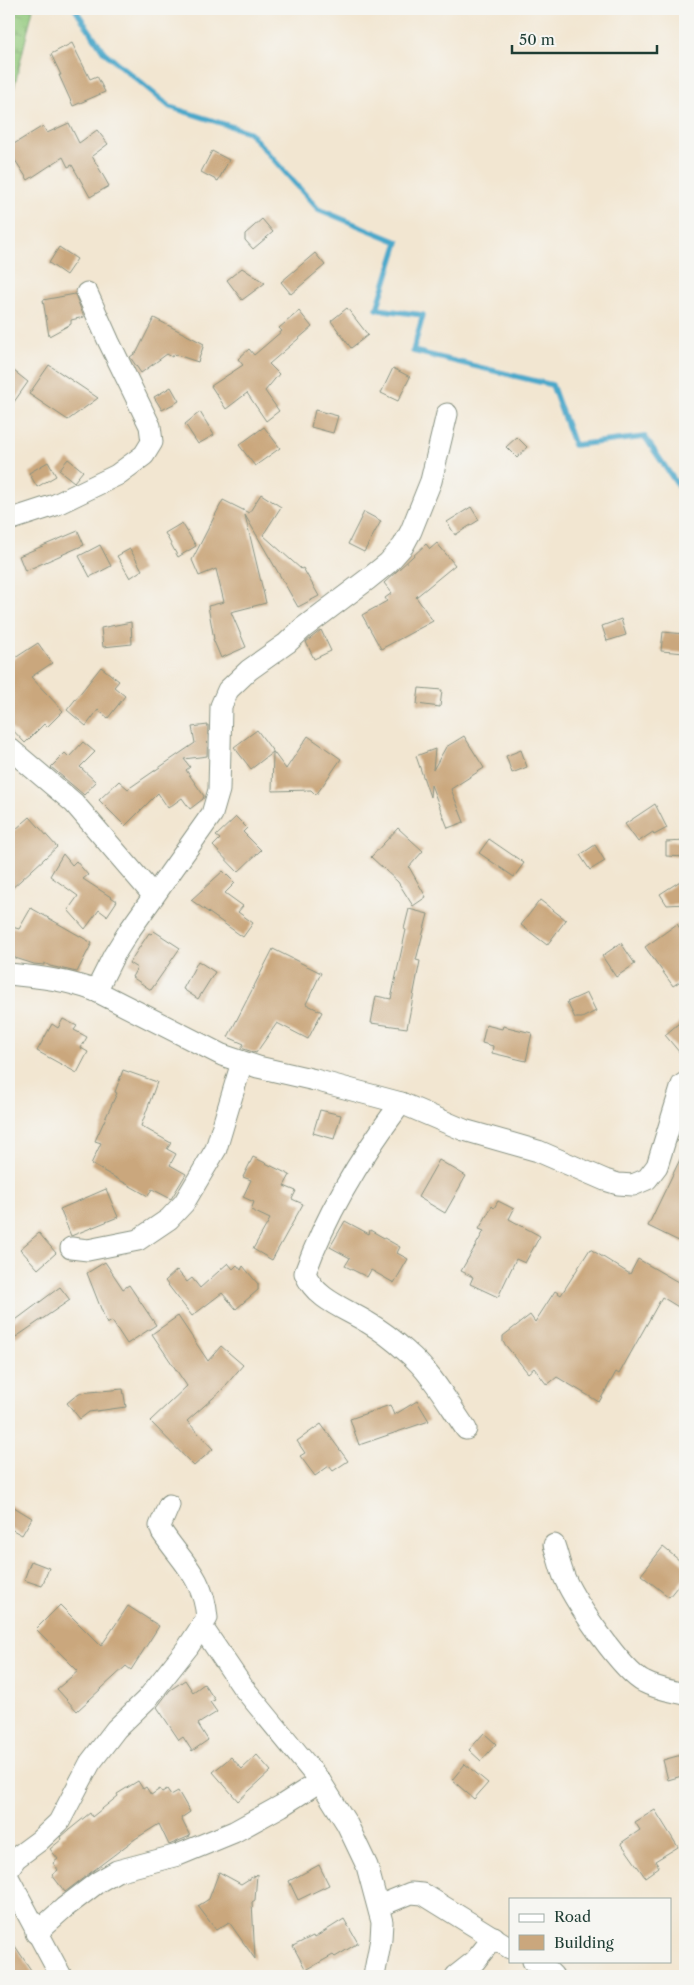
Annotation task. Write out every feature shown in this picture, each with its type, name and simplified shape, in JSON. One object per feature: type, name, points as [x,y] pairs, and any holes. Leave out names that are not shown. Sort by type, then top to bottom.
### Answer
[{"type":"street","points":[[9,520],[55,505],[117,475],[144,455],[152,442],[150,426],[86,293]]},
{"type":"street","points":[[96,991],[114,955],[153,895],[212,814],[219,790],[221,706],[228,690],[249,670],[287,643],[303,628],[388,563],[403,546],[412,531],[431,481],[447,414]]},
{"type":"street","points":[[9,748],[74,803],[153,895]]},
{"type":"street","points":[[9,974],[50,978],[96,991],[222,1055],[242,1062],[401,1103],[464,1130],[538,1151],[618,1184],[633,1185],[647,1179],[658,1166],[666,1133],[682,1085],[685,1083]]},
{"type":"street","points":[[71,1248],[88,1250],[138,1240],[169,1219],[179,1208],[216,1149],[242,1062]]},
{"type":"street","points":[[401,1103],[351,1178],[323,1229],[305,1273],[310,1285],[321,1295],[368,1322],[409,1353],[425,1371],[466,1429]]},
{"type":"street","points":[[9,1868],[16,1858],[39,1841],[59,1822],[90,1763],[116,1730],[147,1699],[207,1618],[201,1591],[191,1570],[170,1544],[160,1526],[169,1505]]},
{"type":"street","points":[[554,1545],[563,1576],[573,1596],[612,1649],[643,1682],[685,1694]]},
{"type":"street","points":[[202,1627],[242,1686],[320,1781],[347,1824],[367,1866],[382,1922],[381,1939],[374,1976]]},
{"type":"street","points":[[36,1933],[64,1908],[98,1882],[117,1871],[178,1855],[234,1832],[281,1806],[320,1781]]},
{"type":"street","points":[[9,1880],[36,1933],[61,1976]]},
{"type":"street","points":[[379,1906],[411,1893],[423,1894],[502,1943],[456,1976]]},
{"type":"street","points":[[535,1962],[544,1967],[553,1976]]},
{"type":"green space","points":[[9,9],[33,9],[9,109]]},
{"type":"building","points":[[72,43],[90,79],[97,76],[105,92],[73,106],[51,54]]},
{"type":"building","points":[[69,123],[79,143],[97,130],[108,144],[92,156],[109,186],[90,197],[72,165],[68,167],[63,157],[28,180],[9,151],[9,147],[43,126],[47,133]]},
{"type":"building","points":[[212,151],[229,160],[218,181],[201,172]]},
{"type":"building","points":[[262,219],[273,232],[253,249],[245,240],[245,234]]},
{"type":"building","points":[[59,247],[77,259],[66,275],[49,263]]},
{"type":"building","points":[[315,253],[325,265],[291,294],[281,282]]},
{"type":"building","points":[[242,268],[265,283],[242,300],[227,280]]},
{"type":"building","points":[[75,294],[84,317],[71,320],[71,324],[49,336],[43,300]]},
{"type":"building","points":[[347,308],[368,335],[351,348],[331,321]]},
{"type":"building","points":[[299,311],[312,327],[269,364],[279,374],[265,391],[279,411],[266,421],[247,393],[226,409],[211,386],[243,365],[238,359],[249,349],[254,355],[282,331],[279,328]]},
{"type":"building","points":[[154,318],[204,344],[198,362],[174,354],[172,357],[167,354],[141,373],[130,357],[137,352]]},
{"type":"building","points":[[49,365],[98,398],[68,420],[29,394]]},
{"type":"building","points":[[9,367],[28,382],[9,409]]},
{"type":"building","points":[[393,368],[410,377],[398,401],[381,393]]},
{"type":"building","points":[[171,387],[179,401],[162,410],[154,397]]},
{"type":"building","points":[[315,410],[338,416],[333,433],[311,427]]},
{"type":"building","points":[[200,412],[214,435],[198,444],[185,424]]},
{"type":"building","points":[[264,427],[280,448],[255,466],[239,445]]},
{"type":"building","points":[[517,437],[527,447],[517,458],[506,447]]},
{"type":"building","points":[[68,459],[83,471],[74,482],[59,470]]},
{"type":"building","points":[[48,462],[56,476],[37,487],[29,473]]},
{"type":"building","points":[[261,494],[281,507],[263,535],[301,569],[303,568],[319,596],[298,607],[245,515],[266,603],[231,612],[246,647],[221,658],[213,639],[208,606],[224,602],[216,569],[199,576],[192,560],[223,500],[249,513]]},
{"type":"building","points":[[471,507],[479,520],[455,535],[447,522]]},
{"type":"building","points":[[364,512],[381,521],[364,552],[348,544]]},
{"type":"building","points":[[182,523],[196,546],[178,557],[165,533]]},
{"type":"building","points":[[78,531],[84,545],[25,571],[19,556]]},
{"type":"building","points":[[437,543],[455,565],[416,597],[433,621],[381,649],[362,615],[387,601],[385,598],[392,593],[384,583],[426,544],[430,549]]},
{"type":"building","points":[[100,545],[111,566],[90,577],[79,556]]},
{"type":"building","points":[[130,549],[142,570],[130,578],[117,556]]},
{"type":"building","points":[[621,619],[626,635],[607,641],[602,626]]},
{"type":"building","points":[[131,622],[132,644],[103,647],[101,628]]},
{"type":"building","points":[[321,630],[331,651],[314,659],[306,642]]},
{"type":"building","points":[[663,632],[685,634],[685,653],[661,651]]},
{"type":"building","points":[[38,643],[52,663],[31,677],[63,711],[47,727],[44,724],[25,743],[9,726],[9,662]]},
{"type":"building","points":[[101,667],[119,681],[114,687],[125,696],[108,718],[98,710],[86,726],[67,710]]},
{"type":"building","points":[[419,688],[442,690],[440,707],[417,704]]},
{"type":"building","points":[[208,725],[207,756],[184,759],[190,767],[186,770],[204,796],[203,799],[190,809],[182,798],[168,808],[158,793],[125,826],[99,800],[119,781],[128,789],[195,743],[192,727]]},
{"type":"building","points":[[257,730],[286,769],[308,736],[341,759],[316,795],[311,790],[272,791],[273,752],[251,769],[234,747]]},
{"type":"building","points":[[464,736],[484,768],[451,789],[464,822],[448,828],[431,785],[430,797],[416,756],[435,749],[433,770],[446,747]]},
{"type":"building","points":[[83,742],[95,752],[80,767],[96,782],[84,795],[51,767],[65,753],[69,757]]},
{"type":"building","points":[[521,750],[527,767],[512,773],[506,756]]},
{"type":"building","points":[[655,804],[667,828],[654,835],[653,832],[638,842],[625,824]]},
{"type":"building","points":[[30,817],[57,847],[9,891],[9,835]]},
{"type":"building","points":[[236,817],[247,828],[243,832],[261,850],[238,872],[213,846],[220,839],[216,836]]},
{"type":"building","points":[[398,828],[423,851],[409,867],[426,897],[413,906],[398,882],[371,857]]},
{"type":"building","points":[[489,839],[524,863],[514,877],[479,853]]},
{"type":"building","points":[[685,841],[685,857],[666,856],[666,842]]},
{"type":"building","points":[[595,845],[605,861],[590,870],[580,855]]},
{"type":"building","points":[[63,854],[72,865],[76,861],[88,875],[83,879],[117,901],[107,916],[99,910],[85,929],[68,910],[78,896],[50,876]]},
{"type":"building","points":[[223,871],[235,883],[225,893],[243,906],[238,912],[253,923],[243,937],[191,900]]},
{"type":"building","points":[[685,878],[685,904],[667,905],[660,894]]},
{"type":"building","points":[[540,900],[566,920],[547,945],[521,925]]},
{"type":"building","points":[[31,908],[92,943],[77,972],[44,963],[44,965],[34,964],[9,956],[9,938],[12,927],[19,929]]},
{"type":"building","points":[[409,909],[428,914],[416,960],[420,961],[407,1028],[371,1023],[376,996],[391,999]]},
{"type":"building","points":[[677,924],[685,936],[685,978],[673,986],[645,947]]},
{"type":"building","points":[[154,931],[180,948],[151,990],[132,977],[137,968],[129,963],[149,933],[151,934]]},
{"type":"building","points":[[621,943],[635,964],[616,977],[602,956]]},
{"type":"building","points":[[273,949],[321,973],[306,1004],[322,1012],[308,1039],[277,1023],[256,1053],[241,1048],[244,1044],[228,1037]]},
{"type":"building","points":[[198,961],[215,972],[198,999],[183,989]]},
{"type":"building","points":[[587,993],[596,1011],[582,1018],[575,1018],[567,1002]]},
{"type":"building","points":[[685,1018],[685,1059],[665,1035]]},
{"type":"building","points":[[63,1019],[77,1026],[74,1030],[87,1037],[81,1048],[88,1052],[77,1073],[37,1051],[52,1024],[58,1028]]},
{"type":"building","points":[[486,1025],[502,1029],[503,1026],[532,1033],[526,1061],[492,1053],[493,1046],[482,1043]]},
{"type":"building","points":[[123,1070],[157,1082],[141,1126],[171,1143],[167,1149],[176,1154],[170,1165],[186,1174],[171,1199],[152,1189],[148,1196],[91,1164],[101,1143],[95,1141],[117,1093],[115,1092]]},
{"type":"building","points":[[320,1110],[341,1115],[334,1139],[313,1133]]},
{"type":"building","points":[[685,1149],[685,1244],[648,1226]]},
{"type":"building","points":[[253,1157],[290,1175],[284,1186],[296,1191],[292,1199],[303,1204],[272,1260],[253,1249],[270,1219],[251,1210],[254,1202],[243,1197],[251,1180],[243,1177]]},
{"type":"building","points":[[439,1160],[466,1176],[445,1213],[418,1197]]},
{"type":"building","points":[[106,1189],[118,1217],[71,1236],[60,1209]]},
{"type":"building","points":[[498,1201],[514,1209],[509,1219],[540,1236],[525,1263],[516,1259],[498,1297],[470,1284],[473,1277],[461,1271],[484,1231],[479,1229],[492,1206],[494,1208]]},
{"type":"building","points":[[345,1221],[369,1234],[370,1230],[400,1247],[397,1253],[408,1259],[394,1283],[371,1270],[367,1277],[345,1266],[350,1258],[330,1247]]},
{"type":"building","points":[[39,1233],[56,1253],[38,1269],[20,1249]]},
{"type":"building","points":[[590,1249],[630,1274],[638,1259],[685,1286],[685,1311],[662,1297],[619,1374],[616,1372],[599,1402],[557,1377],[547,1385],[534,1368],[528,1373],[503,1342],[503,1336],[530,1315],[535,1322],[555,1291],[561,1295]]},
{"type":"building","points":[[105,1262],[123,1289],[129,1285],[156,1325],[127,1344],[112,1321],[107,1324],[87,1273]]},
{"type":"building","points":[[228,1263],[233,1269],[237,1265],[241,1270],[243,1266],[258,1284],[258,1290],[236,1309],[222,1293],[192,1316],[165,1281],[177,1270],[187,1282],[192,1278],[200,1288]]},
{"type":"building","points":[[60,1287],[70,1300],[16,1337],[9,1325]]},
{"type":"building","points":[[178,1316],[208,1361],[221,1346],[243,1365],[221,1391],[187,1421],[213,1449],[194,1466],[150,1421],[187,1386],[152,1334]]},
{"type":"building","points":[[123,1389],[126,1407],[89,1412],[80,1419],[67,1403],[79,1393]]},
{"type":"building","points":[[417,1401],[429,1421],[359,1445],[350,1419],[390,1405],[394,1415]]},
{"type":"building","points":[[321,1424],[348,1461],[333,1471],[329,1466],[315,1476],[300,1456],[305,1453],[297,1441]]},
{"type":"building","points":[[9,1504],[32,1518],[22,1535],[9,1528]]},
{"type":"building","points":[[663,1547],[685,1565],[685,1577],[669,1597],[641,1575]]},
{"type":"building","points":[[31,1561],[49,1568],[42,1586],[24,1580]]},
{"type":"building","points":[[60,1605],[101,1646],[128,1606],[159,1626],[131,1670],[126,1666],[77,1711],[57,1689],[78,1671],[36,1629]]},
{"type":"building","points":[[185,1680],[193,1692],[204,1684],[215,1700],[210,1702],[217,1712],[198,1724],[208,1740],[192,1751],[183,1737],[179,1740],[157,1707],[170,1690]]},
{"type":"building","points":[[484,1733],[496,1744],[481,1761],[469,1750]]},
{"type":"building","points":[[257,1755],[271,1771],[238,1801],[213,1772],[231,1757],[242,1769]]},
{"type":"building","points":[[681,1755],[685,1775],[668,1780],[663,1760]]},
{"type":"building","points":[[465,1764],[488,1783],[474,1799],[452,1780]]},
{"type":"building","points":[[138,1781],[143,1789],[146,1787],[151,1795],[160,1789],[162,1792],[167,1789],[171,1795],[178,1791],[190,1812],[181,1818],[190,1836],[169,1845],[159,1824],[135,1839],[65,1892],[52,1875],[58,1870],[53,1863],[58,1859],[50,1849],[62,1839],[61,1837],[90,1813],[92,1817],[118,1796],[117,1794]]},
{"type":"building","points":[[655,1810],[678,1847],[655,1861],[659,1867],[645,1877],[621,1843],[640,1830],[635,1822]]},
{"type":"building","points":[[319,1865],[329,1885],[298,1900],[289,1881]]},
{"type":"building","points":[[219,1872],[241,1884],[257,1874],[255,1900],[252,1902],[255,1959],[229,1922],[216,1930],[198,1906],[209,1899]]},
{"type":"building","points":[[344,1919],[358,1943],[335,1957],[333,1955],[306,1970],[293,1946],[313,1936],[314,1938]]},
{"type":"building","points":[[9,1937],[35,1976],[9,1976]]},
{"type":"waterway","points":[[75,9],[104,52],[170,107],[249,132],[318,209],[398,242],[377,309],[423,315],[413,351],[552,385],[574,445],[645,437],[685,496]]}]
